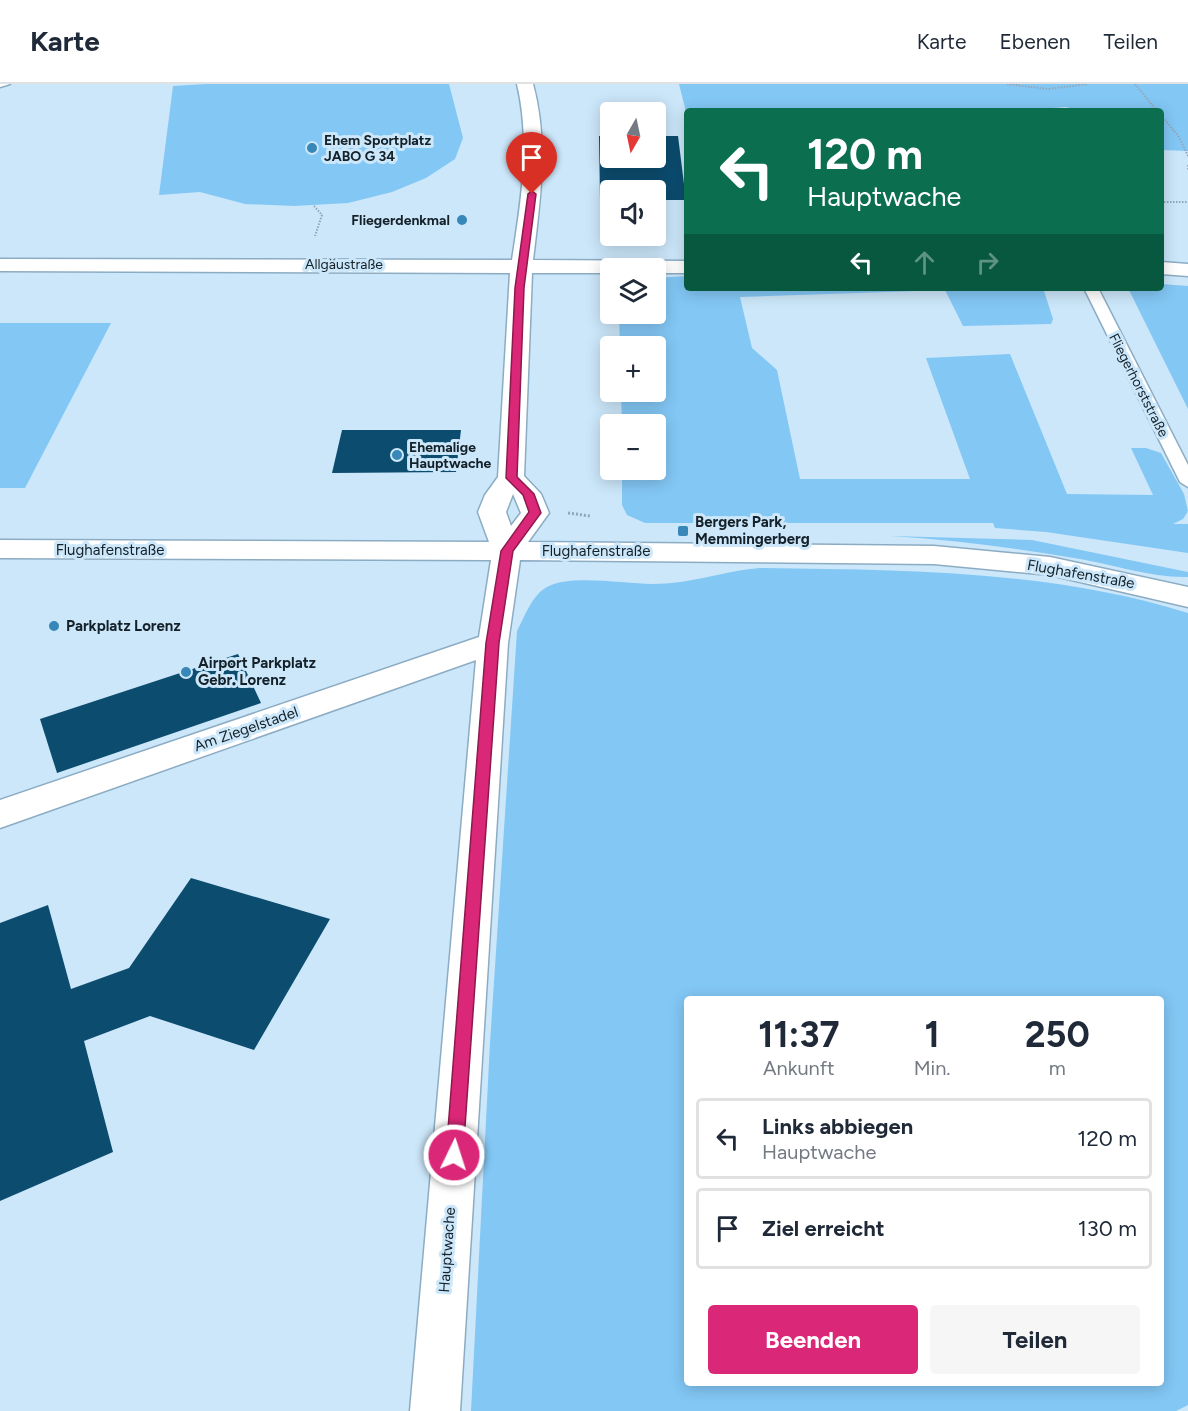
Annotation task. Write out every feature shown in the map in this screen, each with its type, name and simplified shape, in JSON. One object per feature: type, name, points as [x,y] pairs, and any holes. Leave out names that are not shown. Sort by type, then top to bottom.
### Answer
[{"type":"street","points":[[512,478],[519,288],[534,173],[532,112],[525,84]]},
{"type":"street","name":"Allgäustraße","points":[[0,265],[684,267]]},
{"type":"street","points":[[1164,268],[1188,270]]},
{"type":"street","name":"Hauptwache","points":[[435,1411],[493,643],[507,551],[535,513],[528,494],[512,478],[498,495],[492,512],[507,551]]},
{"type":"street","name":"Flughafenstraße","points":[[0,549],[815,552],[934,555],[1050,566],[1188,597]]},
{"type":"street","name":"Am Ziegelstadel","points":[[0,814],[493,643]]},
{"type":"lane","points":[[0,84],[5,84]]},
{"type":"lane","name":"Fliegerhorststraße","points":[[1092,291],[1188,482]]},
{"type":"path","points":[[1007,84],[1048,89],[1088,84]]},
{"type":"path","points":[[1136,84],[1155,108]]},
{"type":"path","points":[[1164,119],[1179,137],[1188,156]]},
{"type":"path","points":[[1188,165],[1188,171]]},
{"type":"path","points":[[1164,202],[1188,202]]},
{"type":"shaded area","name":"Ehem Sportplatz JABO G 34","points":[[449,84],[463,138],[455,159],[426,178],[392,192],[348,203],[294,206],[245,204],[200,192],[159,195],[173,86]]},
{"type":"shaded area","points":[[679,84],[1188,84],[1188,151],[1164,150],[1164,108],[685,108]]},
{"type":"shaded area","points":[[684,276],[684,291],[916,291],[740,297],[752,348],[777,370],[800,479],[970,479],[926,358],[1010,354],[1067,494],[1153,495],[1131,448],[1146,448],[1161,453],[1184,494],[1188,511],[1183,519],[1173,524],[1188,524],[1188,553],[1046,532],[995,528],[993,523],[645,523],[627,515],[622,505],[622,480],[666,480],[666,414],[622,414],[621,402],[666,402],[666,336],[620,336],[619,324],[666,324],[666,277]]},
{"type":"shaded area","points":[[1164,284],[1188,286],[1188,409],[1129,291],[1164,291]]},
{"type":"shaded area","points":[[946,291],[1044,291],[1053,319],[1051,324],[963,326]]},
{"type":"shaded area","points":[[0,323],[111,323],[25,488],[0,488]]},
{"type":"shaded area","points":[[890,536],[1032,540],[1188,572],[1188,577],[1147,573],[1080,559],[1009,548]]},
{"type":"shaded area","points":[[760,568],[976,575],[1083,588],[1188,613],[1188,1405],[1176,1411],[471,1411],[490,1043],[517,631],[537,595],[557,583],[583,580],[652,584],[694,580]]},
{"type":"building","points":[[599,136],[600,168],[666,168],[666,136],[678,136],[684,200],[666,200],[666,180],[600,180],[600,200]]},
{"type":"building","name":"Ehemalige Hauptwache","points":[[342,430],[461,430],[456,472],[332,473]]},
{"type":"building","points":[[238,654],[261,703],[57,773],[40,719]]},
{"type":"building","points":[[191,878],[330,919],[254,1050],[150,1016],[84,1041],[113,1152],[0,1201],[0,923],[48,905],[71,989],[129,968]]},
{"type":"place","name":"Ehem Sportplatz JABO G 34","points":[[312,148]]},
{"type":"place","name":"Fliegerdenkmal","points":[[462,220]]},
{"type":"place","name":"Ehemalige Hauptwache","points":[[397,455]]},
{"type":"place","name":"Bergers Park, Memmingerberg","points":[[683,531]]},
{"type":"place","name":"Parkplatz Lorenz","points":[[54,626]]},
{"type":"place","name":"Airport Parkplatz Gebr. Lorenz","points":[[186,672]]},
{"type":"route","points":[[454,1155],[493,643],[507,551],[535,513],[528,494],[512,478],[519,288],[532,194]]}]
